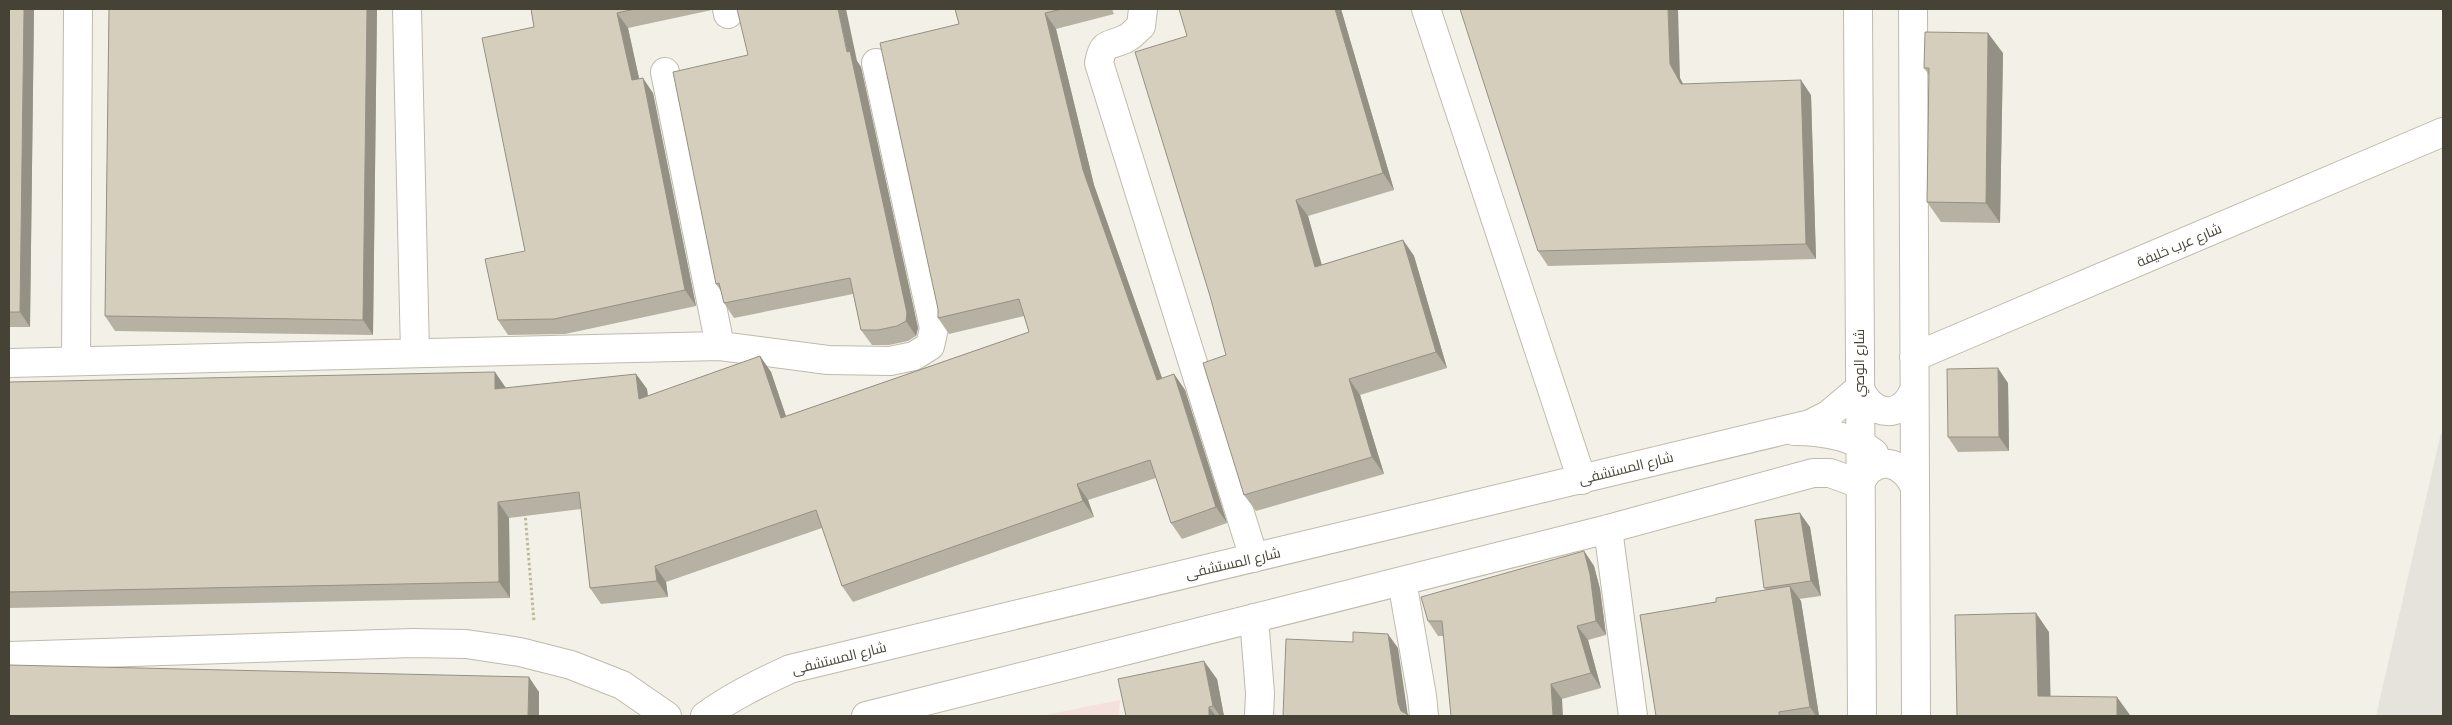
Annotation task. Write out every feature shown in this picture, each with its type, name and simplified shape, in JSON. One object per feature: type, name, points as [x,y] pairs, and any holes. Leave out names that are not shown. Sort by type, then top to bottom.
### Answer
[{"type":"street","points":[[76,361],[78,9]]},
{"type":"street","points":[[407,9],[415,353]]},
{"type":"street","points":[[1143,9],[1141,26],[1127,39],[1108,43],[1101,50],[1098,63],[1254,558]]},
{"type":"street","points":[[1426,9],[1582,480]]},
{"type":"street","name":"شارع الوصي","points":[[1858,9],[1862,716]]},
{"type":"street","points":[[1913,9],[1916,716]]},
{"type":"street","points":[[9,363],[720,346],[828,360],[890,361],[914,356],[930,346],[934,328],[876,63]]},
{"type":"street","points":[[665,72],[720,346]]},
{"type":"street","name":"شارع عرب خليفة","points":[[1914,357],[2443,132]]},
{"type":"street","points":[[1770,433],[1810,424],[1828,415],[1860,388],[1869,404],[1886,411],[1904,406],[1911,399],[1914,390]]},
{"type":"street","points":[[1783,480],[1831,463],[1860,443],[1886,411]]},
{"type":"street","points":[[1770,433],[1821,432],[1860,443],[1889,464],[1898,466],[1906,472],[1915,488]]},
{"type":"street","points":[[1770,433],[1781,435],[1790,440],[1796,451],[1796,462],[1792,472],[1783,480]]},
{"type":"street","name":"شارع المستشفى","points":[[705,716],[722,703],[790,669],[1582,480],[1770,433]]},
{"type":"street","points":[[866,716],[949,706],[1254,618],[1608,529],[1814,472],[1830,473],[1860,484],[1864,475],[1871,468],[1889,464]]},
{"type":"street","points":[[1608,529],[1633,716]]},
{"type":"street","points":[[1402,581],[1424,716]]},
{"type":"street","points":[[1254,618],[1260,693],[1259,716]]},
{"type":"street","points":[[9,656],[413,643],[466,644],[520,652],[572,665],[622,685],[667,716]]},
{"type":"path","points":[[524,509],[537,656]]},
{"type":"shaded area","points":[[2441,433],[2443,433],[2443,716],[2376,716]]},
{"type":"shaded area","points":[[1120,700],[1119,716],[1040,716]]},
{"type":"building","points":[[9,9],[24,9],[20,312],[9,312]]},
{"type":"building","points":[[109,9],[367,9],[363,320],[105,316]]},
{"type":"building","points":[[531,9],[635,9],[617,13],[632,80],[643,78],[685,290],[554,319],[498,320],[485,259],[525,251],[482,38],[534,27]]},
{"type":"building","points":[[737,9],[838,9],[847,52],[850,51],[907,313],[906,321],[897,326],[878,330],[861,330],[850,278],[724,303],[719,283],[716,284],[673,72],[748,55]]},
{"type":"building","points":[[955,9],[1062,9],[1045,13],[1083,170],[1157,380],[1174,374],[1216,507],[1171,523],[1150,460],[1077,484],[1083,501],[842,586],[816,510],[655,566],[657,581],[590,588],[579,492],[498,502],[499,582],[9,592],[9,382],[495,372],[495,389],[636,374],[639,399],[760,356],[781,418],[1029,332],[1019,299],[938,318],[938,309],[880,43],[959,24]]},
{"type":"building","points":[[1179,9],[1335,9],[1383,173],[1296,200],[1315,267],[1403,240],[1436,352],[1349,379],[1372,457],[1244,495],[1203,363],[1226,355],[1210,296],[1135,52],[1187,36]]},
{"type":"building","points":[[1460,9],[1668,9],[1670,64],[1681,84],[1801,80],[1806,244],[1538,251]]},
{"type":"building","points":[[1925,32],[1988,33],[1986,203],[1927,202],[1929,68],[1924,68]]},
{"type":"building","points":[[1998,368],[1999,437],[1948,437],[1947,369]]},
{"type":"building","points":[[1800,513],[1811,581],[1764,588],[1755,520]]},
{"type":"building","points":[[1584,551],[1590,574],[1596,621],[1577,626],[1591,673],[1551,684],[1553,716],[1451,716],[1442,621],[1428,621],[1421,597]]},
{"type":"building","points":[[1790,586],[1810,707],[1779,712],[1779,716],[1656,716],[1640,615],[1716,602],[1716,598]]},
{"type":"building","points":[[2036,613],[2038,696],[2117,697],[2117,716],[1957,716],[1955,615]]},
{"type":"building","points":[[1353,632],[1388,634],[1398,703],[1401,711],[1410,716],[1283,716],[1286,639],[1353,642]]},
{"type":"building","points":[[1204,661],[1213,706],[1209,707],[1209,716],[1126,716],[1118,679]]},
{"type":"building","points":[[9,665],[529,677],[528,716],[9,716]]}]
